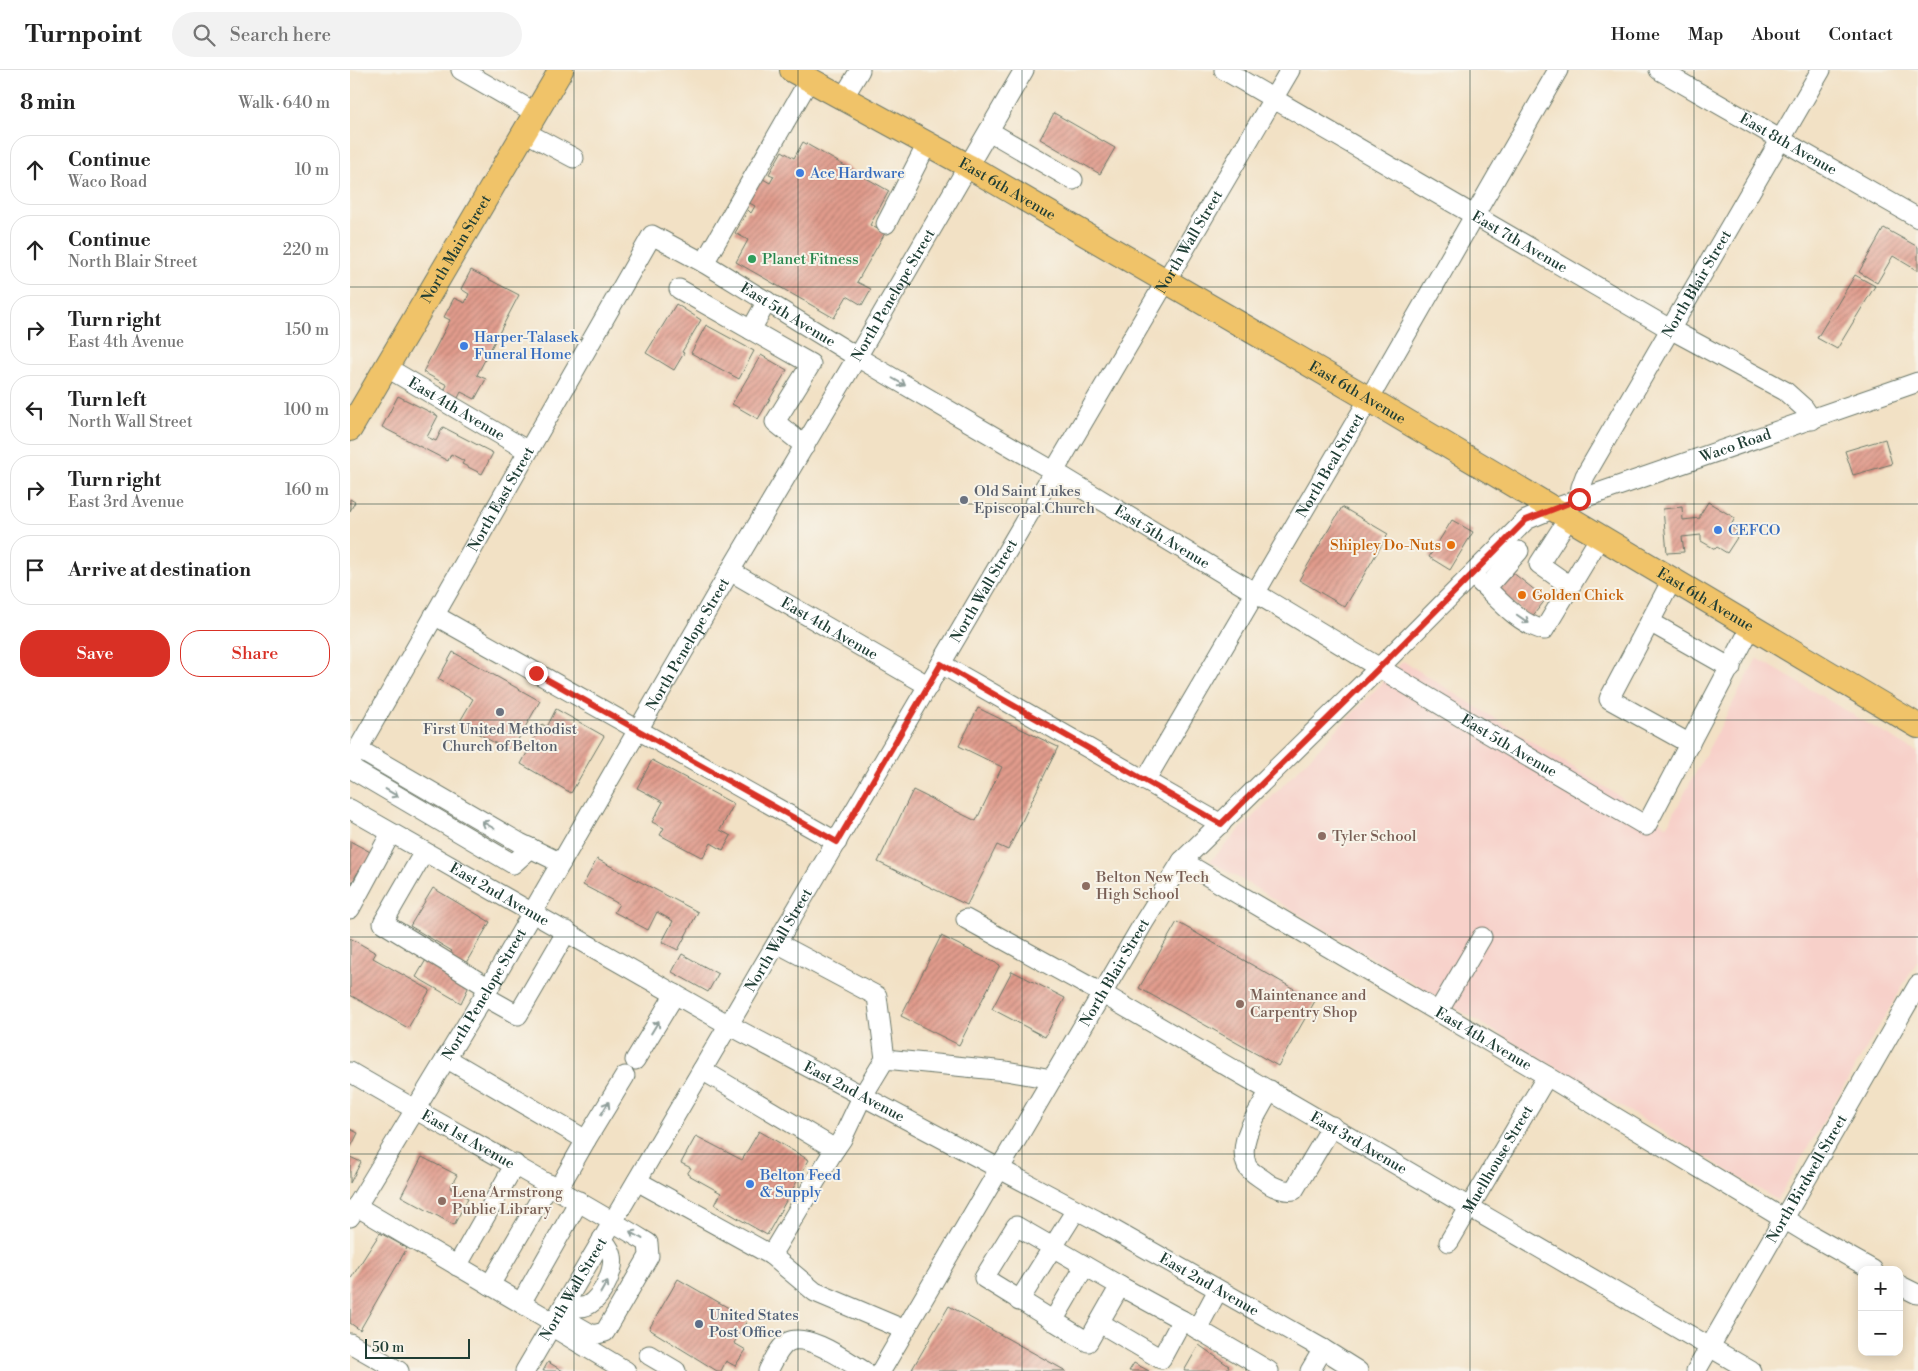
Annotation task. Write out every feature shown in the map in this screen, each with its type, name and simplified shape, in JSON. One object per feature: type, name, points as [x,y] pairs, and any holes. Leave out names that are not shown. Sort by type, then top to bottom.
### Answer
[{"type":"main road","name":"North Main Street","points":[[350,428],[561,70]]},
{"type":"main road","name":"East 6th Avenue","points":[[801,75],[968,166],[1369,399],[1567,509],[1600,537],[1918,726]]},
{"type":"street","points":[[461,70],[574,158]]},
{"type":"street","points":[[842,98],[860,70]]},
{"type":"street","name":"North Penelope Street","points":[[353,1212],[486,992],[1024,70]]},
{"type":"street","name":"East 7th Avenue","points":[[1224,70],[1670,329],[1785,391],[1804,408],[1812,420]]},
{"type":"street","name":"North Wall Street","points":[[525,1371],[1290,70]]},
{"type":"street","name":"North Beal Street","points":[[1145,781],[1369,399],[1558,70]]},
{"type":"street","name":"East 8th Avenue","points":[[1659,70],[1918,218]]},
{"type":"street","name":"North Blair Street","points":[[881,1371],[1144,922],[1182,862],[1472,575],[1512,546],[1526,520],[1567,509],[1821,70]]},
{"type":"street","points":[[704,264],[801,75]]},
{"type":"street","points":[[989,131],[1073,180]]},
{"type":"street","points":[[886,224],[928,144]]},
{"type":"street","name":"East 5th Avenue","points":[[652,235],[767,301],[857,358],[1055,472],[1489,734],[1646,826],[1690,744]]},
{"type":"street","name":"North East Street","points":[[354,756],[652,235]]},
{"type":"street","points":[[679,289],[811,364],[775,422],[805,446]]},
{"type":"street","points":[[751,330],[767,301]]},
{"type":"street","name":"East 4th Avenue","points":[[386,367],[528,451]]},
{"type":"street","name":"Waco Road","points":[[1567,509],[1918,382]]},
{"type":"street","points":[[1539,564],[1567,509]]},
{"type":"street","points":[[1472,575],[1487,587],[1495,598],[1535,628],[1544,630],[1600,537]]},
{"type":"street","points":[[1487,587],[1512,546],[1570,586]]},
{"type":"street","name":"East 4th Avenue","points":[[730,571],[929,686]]},
{"type":"street","points":[[1672,580],[1609,698],[1690,744],[1751,628]]},
{"type":"street","points":[[434,616],[837,842]]},
{"type":"street","points":[[1650,622],[1731,668]]},
{"type":"street","points":[[941,664],[1221,824]]},
{"type":"street","points":[[354,756],[520,843],[561,862]]},
{"type":"street","points":[[350,768],[513,864],[531,848]]},
{"type":"street","name":"East 2nd Avenue","points":[[350,809],[729,1025],[1076,1210],[1323,1349],[1358,1371]]},
{"type":"street","points":[[350,909],[391,833]]},
{"type":"street","points":[[424,852],[383,923],[518,1015],[568,932]]},
{"type":"street","name":"East 4th Avenue","points":[[1182,862],[1866,1266]]},
{"type":"street","name":"East 3rd Avenue","points":[[966,919],[1270,1090],[1751,1371]]},
{"type":"street","points":[[1438,1012],[1482,937]]},
{"type":"street","points":[[771,1255],[842,1139],[862,1097],[885,1059],[877,996],[777,943]]},
{"type":"street","name":"North Birdwell Street","points":[[1696,1371],[1917,988]]},
{"type":"street","points":[[635,1060],[674,994]]},
{"type":"street","points":[[446,1058],[586,1140]]},
{"type":"street","points":[[885,1059],[1052,1079]]},
{"type":"street","points":[[702,1070],[835,1149]]},
{"type":"street","name":"East 1st Avenue","points":[[350,1072],[415,1110],[515,1164],[648,1243],[649,1256],[605,1332],[593,1335],[557,1316]]},
{"type":"street","points":[[490,1285],[586,1140],[625,1076]]},
{"type":"street","name":"Muellhouse Street","points":[[1449,1242],[1547,1076]]},
{"type":"street","points":[[1270,1090],[1247,1134],[1243,1151],[1248,1168],[1269,1184],[1289,1191],[1294,1190],[1332,1126]]},
{"type":"street","points":[[457,1266],[515,1164]]},
{"type":"street","points":[[637,1181],[771,1255],[815,1292],[904,1330]]},
{"type":"street","points":[[521,1303],[578,1201]]},
{"type":"street","points":[[1019,1301],[1076,1210]]},
{"type":"street","points":[[353,1212],[457,1266],[521,1303],[557,1316],[626,1371]]},
{"type":"street","points":[[1120,1286],[1088,1342],[984,1278],[1016,1226],[1269,1371]]},
{"type":"street","points":[[557,1316],[587,1306],[600,1294],[613,1266],[613,1257],[610,1249],[602,1239]]},
{"type":"street","points":[[1053,1321],[1085,1266]]},
{"type":"street","points":[[1903,1287],[1917,1294]]},
{"type":"street","points":[[1100,1323],[1161,1359],[1218,1290]]},
{"type":"street","points":[[768,1371],[783,1346],[789,1341],[800,1340],[820,1346],[864,1371]]},
{"type":"street","points":[[350,1343],[391,1369]]},
{"type":"street","points":[[1310,1371],[1323,1349]]},
{"type":"street","points":[[649,1355],[676,1371]]},
{"type":"shaded area","points":[[1757,658],[1918,753],[1918,960],[1777,1200],[1210,861],[1403,661],[1667,826]]},
{"type":"building","points":[[1054,113],[1115,148],[1100,174],[1040,139]]},
{"type":"building","points":[[803,142],[889,191],[870,225],[885,233],[857,282],[871,289],[862,305],[847,296],[834,318],[736,262],[748,240],[735,233],[748,210],[751,213],[755,206],[744,200],[758,176],[770,183],[774,176],[769,174],[782,151],[794,158]]},
{"type":"building","points":[[1884,228],[1918,247],[1918,271],[1893,256],[1877,283],[1859,272]]},
{"type":"building","name":"Harper-Talasek Funeral Home","points":[[471,270],[519,295],[477,375],[486,379],[475,399],[461,392],[457,400],[443,393],[447,385],[423,372],[450,320],[444,317],[454,298],[465,303],[469,294],[461,289]]},
{"type":"building","points":[[1855,275],[1875,286],[1837,349],[1817,338]]},
{"type":"building","points":[[676,304],[701,320],[682,352],[684,353],[674,370],[646,353]]},
{"type":"building","points":[[706,325],[754,351],[739,379],[691,353]]},
{"type":"building","points":[[761,355],[787,370],[758,419],[732,404]]},
{"type":"building","points":[[398,396],[438,416],[427,437],[436,441],[443,427],[493,453],[482,474],[462,464],[464,461],[451,454],[448,461],[382,427]]},
{"type":"building","points":[[1885,439],[1892,464],[1853,475],[1845,451]]},
{"type":"building","points":[[350,499],[355,502],[350,511]]},
{"type":"building","points":[[1708,502],[1735,518],[1730,527],[1740,533],[1727,553],[1701,541],[1701,535],[1682,537],[1684,552],[1667,553],[1663,509],[1682,507],[1683,520],[1700,518]]},
{"type":"building","points":[[1342,507],[1388,534],[1345,607],[1299,580]]},
{"type":"building","name":"Shipley Do-Nuts","points":[[1452,520],[1473,532],[1450,570],[1429,557]]},
{"type":"building","name":"Golden Chick","points":[[1512,572],[1546,599],[1531,618],[1497,591]]},
{"type":"building","name":"First United Methodist Church of Belton","points":[[453,652],[540,701],[511,752],[459,723],[473,699],[438,679]]},
{"type":"building","points":[[978,708],[1058,747],[1008,850],[997,845],[967,905],[878,862],[913,790],[976,821],[1002,767],[959,746]]},
{"type":"building","points":[[556,709],[604,736],[571,793],[521,764],[542,724],[547,727]]},
{"type":"building","points":[[652,760],[734,804],[720,830],[731,836],[723,850],[711,843],[703,858],[660,835],[664,828],[652,822],[663,802],[637,788]]},
{"type":"building","points":[[350,841],[374,854],[363,875],[358,872],[350,886]]},
{"type":"building","points":[[597,859],[698,912],[678,950],[662,942],[673,921],[657,912],[648,930],[614,912],[619,904],[583,885]]},
{"type":"building","points":[[433,888],[490,922],[463,968],[447,958],[452,951],[410,926]]},
{"type":"building","points":[[1177,922],[1315,1001],[1278,1066],[1139,988]]},
{"type":"building","points":[[941,936],[1000,965],[959,1045],[901,1016]]},
{"type":"building","points":[[350,938],[376,953],[373,958],[430,990],[408,1028],[350,995]]},
{"type":"building","points":[[682,954],[718,974],[708,992],[672,972]]},
{"type":"building","points":[[427,958],[470,984],[461,1003],[416,977]]},
{"type":"building","points":[[1012,971],[1065,998],[1045,1037],[992,1009]]},
{"type":"building","points":[[350,1129],[358,1133],[350,1149]]},
{"type":"building","name":"Belton Feed & Supply","points":[[759,1131],[809,1160],[767,1235],[715,1205],[721,1193],[687,1174],[691,1168],[681,1163],[696,1136],[742,1160]]},
{"type":"building","points":[[350,1157],[361,1162],[350,1183]]},
{"type":"building","points":[[422,1157],[457,1175],[450,1188],[468,1198],[454,1225],[401,1196]]},
{"type":"building","points":[[380,1233],[407,1248],[360,1330],[350,1323],[350,1280]]},
{"type":"building","name":"United States Post Office","points":[[678,1279],[748,1319],[734,1343],[746,1350],[735,1366],[726,1361],[721,1371],[717,1371],[649,1329]]},
{"type":"building","points":[[949,1306],[1066,1371],[911,1371]]},
{"type":"building","points":[[1199,1345],[1229,1366],[1226,1371],[1184,1371]]},
{"type":"building","points":[[548,1362],[563,1371],[543,1371]]},
{"type":"building","points":[[1134,1363],[1149,1371],[1129,1371]]},
{"type":"place","name":"Ace Hardware","points":[[800,173]]},
{"type":"place","name":"Planet Fitness","points":[[752,259]]},
{"type":"place","name":"Harper-Talasek Funeral Home","points":[[464,346]]},
{"type":"place","name":"Old Saint Lukes Episcopal Church","points":[[964,500]]},
{"type":"place","name":"CEFCO","points":[[1718,530]]},
{"type":"place","name":"Shipley Do-Nuts","points":[[1451,545]]},
{"type":"place","name":"Golden Chick","points":[[1522,595]]},
{"type":"place","name":"First United Methodist Church of Belton","points":[[500,712]]},
{"type":"place","name":"Tyler School","points":[[1322,836]]},
{"type":"place","name":"Belton New Tech High School","points":[[1086,886]]},
{"type":"place","name":"Maintenance and Carpentry Shop","points":[[1240,1004]]},
{"type":"place","name":"Belton Feed & Supply","points":[[750,1184]]},
{"type":"place","name":"Lena Armstrong Public Library","points":[[442,1201]]},
{"type":"place","name":"United States Post Office","points":[[699,1324]]},
{"type":"route","points":[[536,673],[837,842],[941,664],[1221,824],[1526,520],[1579,499]]}]
